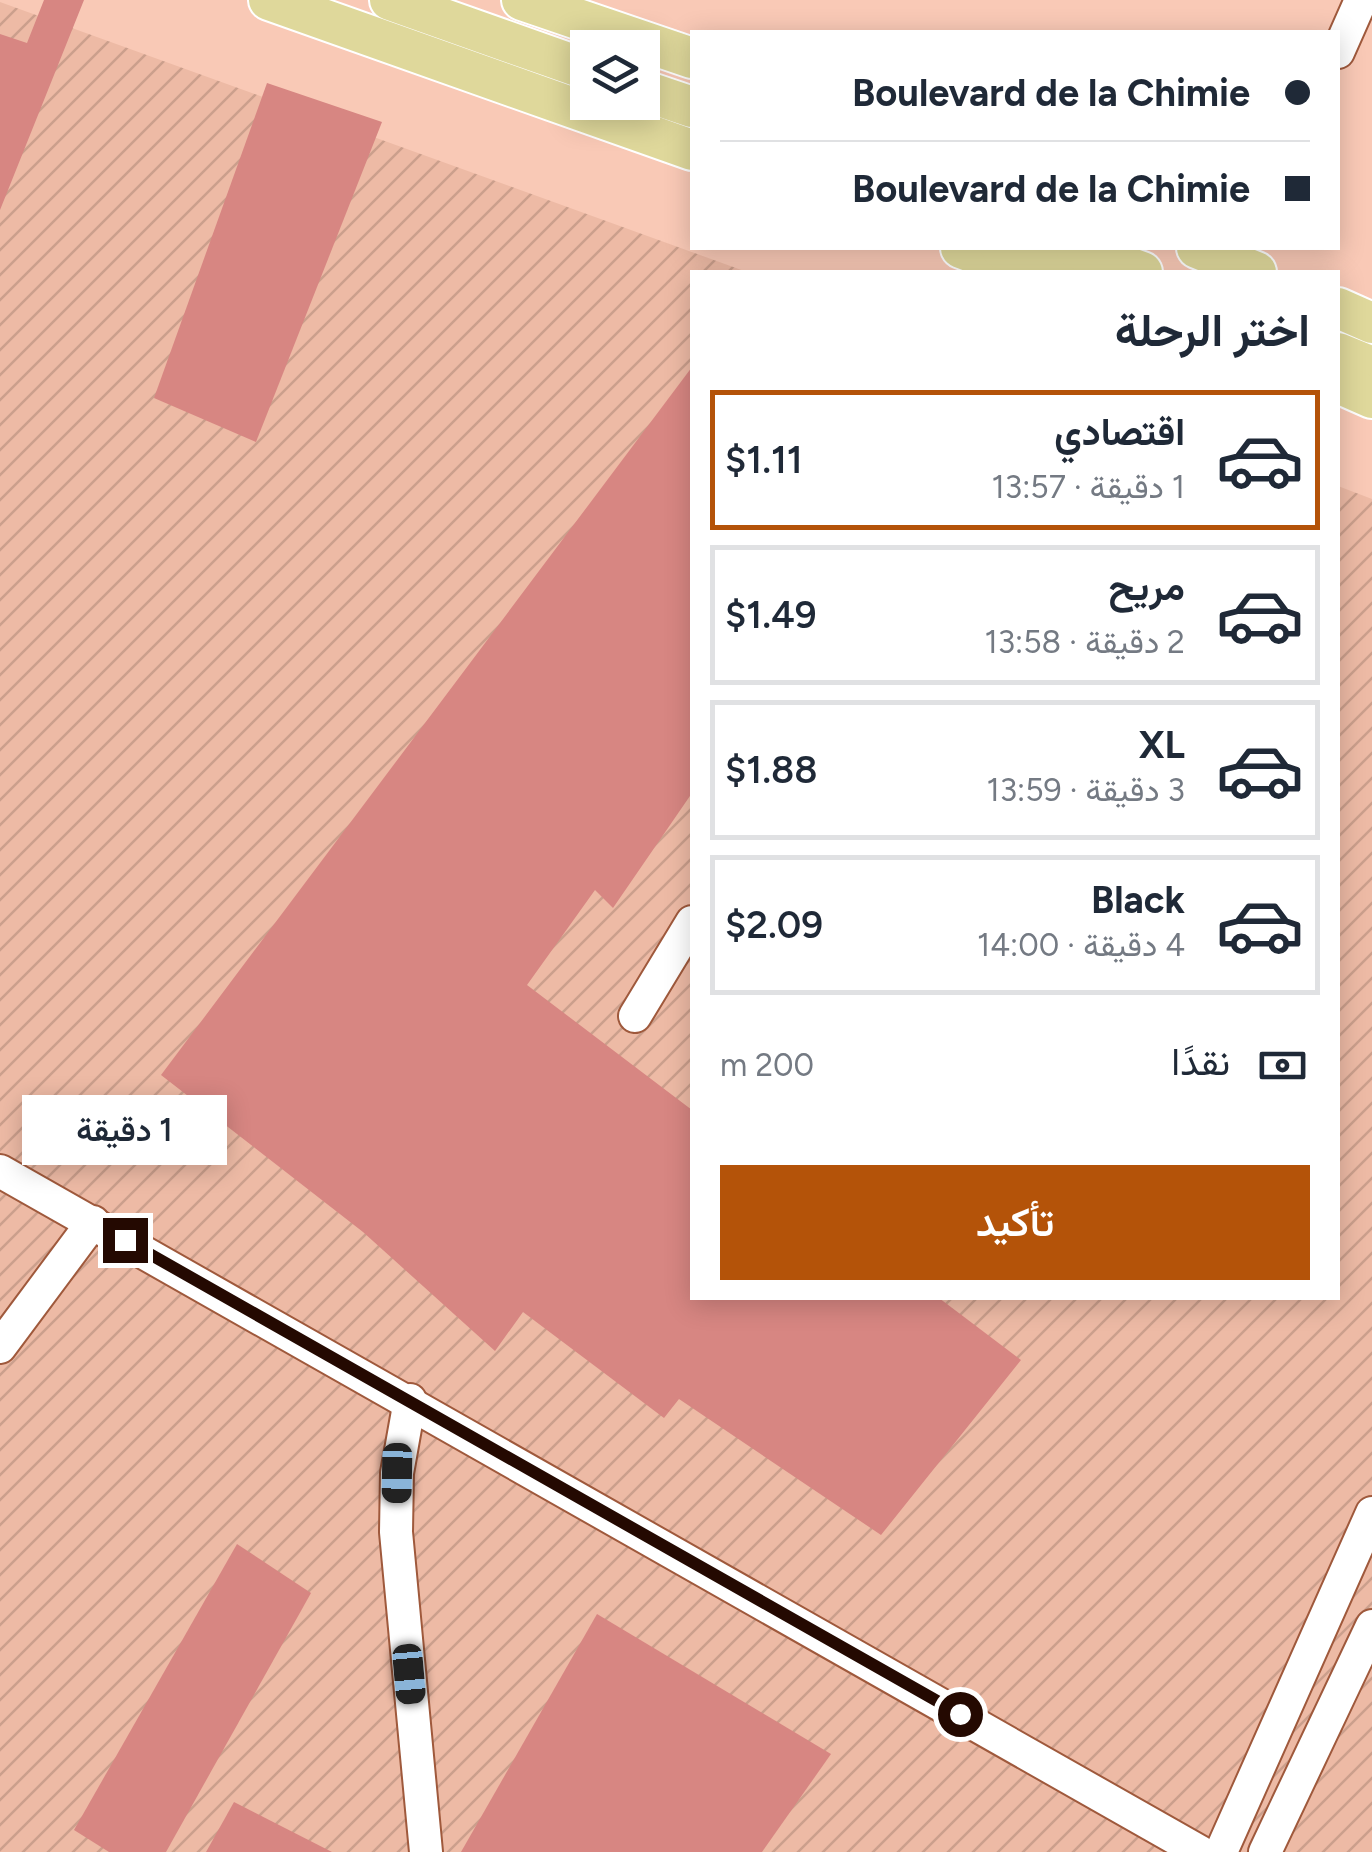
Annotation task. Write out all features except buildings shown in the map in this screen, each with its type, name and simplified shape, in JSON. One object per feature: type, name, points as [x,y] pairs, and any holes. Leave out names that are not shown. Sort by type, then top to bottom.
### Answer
[{"type":"main road","points":[[269,0],[690,149]]},
{"type":"main road","points":[[303,0],[570,93]]},
{"type":"main road","points":[[390,0],[570,64]]},
{"type":"main road","points":[[522,0],[690,57]]},
{"type":"main road","points":[[660,96],[690,107]]},
{"type":"main road","points":[[649,120],[690,134]]},
{"type":"main road","points":[[965,250],[1020,270]]},
{"type":"main road","points":[[1006,250],[1061,270]]},
{"type":"main road","points":[[1082,250],[1136,270]]},
{"type":"main road","points":[[1204,250],[1246,264]]},
{"type":"main road","points":[[1340,309],[1372,322]]},
{"type":"main road","points":[[1340,353],[1372,366]]},
{"type":"main road","points":[[1340,383],[1372,398]]},
{"type":"main road","points":[[1340,402],[1372,416]]},
{"type":"street","points":[[1340,47],[1361,0]]},
{"type":"street","points":[[635,1016],[690,925]]},
{"type":"street","points":[[0,1171],[410,1400],[1200,1852]]},
{"type":"street","points":[[0,1347],[93,1222]]},
{"type":"street","points":[[410,1400],[397,1473],[396,1532],[426,1852]]},
{"type":"street","points":[[1220,1852],[1372,1514]]},
{"type":"street","points":[[1265,1852],[1372,1626]]},
{"type":"shaded area","points":[[0,2],[741,270],[690,270],[690,1300],[1340,1300],[1340,487],[1372,499],[1372,1852],[0,1852]]},
{"type":"route","points":[[125,1240],[960,1714]]}]
